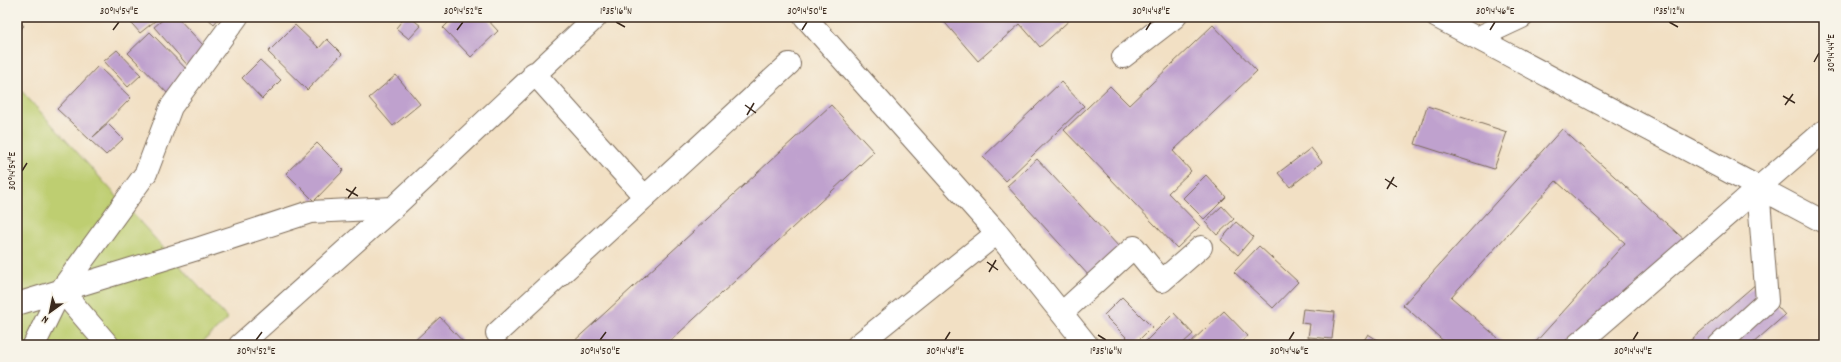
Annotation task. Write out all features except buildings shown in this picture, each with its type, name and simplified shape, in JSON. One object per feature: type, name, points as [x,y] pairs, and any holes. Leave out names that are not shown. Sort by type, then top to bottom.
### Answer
[{"type":"street","points":[[34,345],[61,290],[146,173],[171,107],[237,17]]},
{"type":"street","points":[[240,345],[393,208],[534,73],[596,17]]},
{"type":"street","points":[[805,17],[997,233],[1062,313],[1079,341]]},
{"type":"street","points":[[1123,57],[1175,17]]},
{"type":"street","points":[[1437,17],[1824,222]]},
{"type":"street","points":[[1477,38],[1502,17]]},
{"type":"street","points":[[1477,38],[1522,17]]},
{"type":"street","points":[[497,333],[789,64]]},
{"type":"street","points":[[534,73],[644,196]]},
{"type":"street","points":[[1577,345],[1824,131]]},
{"type":"street","points":[[1718,345],[1767,301],[1758,187]]},
{"type":"street","points":[[17,304],[197,249],[310,212],[393,208]]},
{"type":"street","points":[[858,345],[997,233]]},
{"type":"street","points":[[1062,313],[1134,247],[1162,281],[1201,247]]},
{"type":"street","points":[[61,290],[108,345]]},
{"type":"green space","points":[[17,86],[228,319],[199,345],[17,345]]}]
